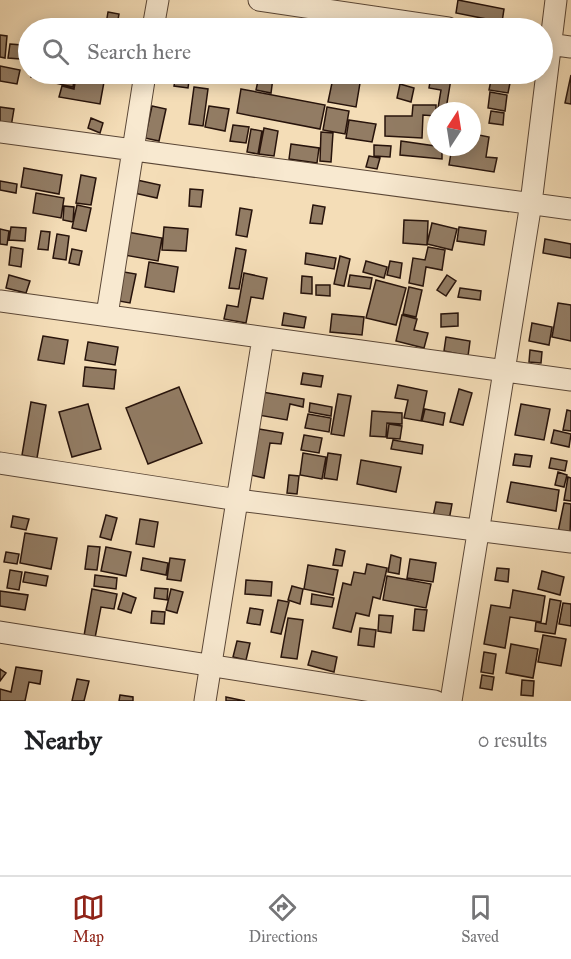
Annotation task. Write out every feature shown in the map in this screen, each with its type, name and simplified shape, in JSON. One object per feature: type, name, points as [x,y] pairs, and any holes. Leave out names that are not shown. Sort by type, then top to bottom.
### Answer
[{"type":"street","points":[[155,18],[158,0]]},
{"type":"street","points":[[259,0],[380,18]]},
{"type":"street","points":[[555,44],[556,0]]},
{"type":"street","points":[[107,315],[143,84]]},
{"type":"street","points":[[451,701],[549,84]]},
{"type":"street","points":[[0,132],[571,209]]},
{"type":"street","points":[[0,305],[107,315],[571,380]]},
{"type":"street","points":[[205,701],[263,338]]},
{"type":"street","points":[[0,463],[238,500],[571,542]]},
{"type":"street","points":[[0,632],[435,701]]},
{"type":"building","points":[[458,0],[504,9],[503,18],[482,18],[456,13]]},
{"type":"building","points":[[108,12],[119,14],[118,18],[107,18]]},
{"type":"building","points":[[0,35],[7,36],[5,58],[0,57]]},
{"type":"building","points":[[10,44],[18,45],[18,59],[8,58]]},
{"type":"building","points":[[0,66],[18,70],[17,84],[0,81]]},
{"type":"building","points":[[571,75],[571,104],[565,103]]},
{"type":"building","points":[[75,84],[104,84],[100,104],[59,97],[62,86],[74,89]]},
{"type":"building","points":[[174,84],[189,84],[188,88],[174,86]]},
{"type":"building","points":[[257,84],[272,84],[271,93],[256,90]]},
{"type":"building","points":[[332,84],[360,84],[356,107],[328,102]]},
{"type":"building","points":[[400,84],[414,88],[411,102],[397,98]]},
{"type":"building","points":[[430,84],[450,84],[447,102],[439,102],[441,90],[429,88]]},
{"type":"building","points":[[490,84],[510,84],[508,93],[489,90]]},
{"type":"building","points":[[194,87],[208,89],[203,126],[189,124]]},
{"type":"building","points":[[241,89],[325,105],[320,129],[237,113]]},
{"type":"building","points":[[490,92],[507,95],[505,111],[488,108]]},
{"type":"building","points":[[413,105],[427,105],[427,115],[423,115],[422,138],[385,136],[385,116],[412,116]]},
{"type":"building","points":[[152,106],[166,109],[159,141],[145,138]]},
{"type":"building","points":[[209,106],[229,109],[225,131],[205,127]]},
{"type":"building","points":[[0,107],[14,109],[11,127],[0,125]]},
{"type":"building","points":[[327,107],[349,111],[345,134],[323,130]]},
{"type":"building","points":[[491,111],[504,113],[503,125],[489,123]]},
{"type":"building","points":[[91,118],[103,123],[100,133],[88,128]]},
{"type":"building","points":[[349,120],[376,124],[372,142],[346,138]]},
{"type":"building","points":[[233,125],[249,127],[246,143],[230,141]]},
{"type":"building","points":[[264,128],[278,131],[274,156],[259,154]]},
{"type":"building","points":[[251,129],[262,131],[258,154],[247,152]]},
{"type":"building","points":[[321,132],[333,133],[331,162],[320,161]]},
{"type":"building","points":[[481,135],[489,137],[486,157],[497,158],[494,172],[449,165],[450,156],[481,156]]},
{"type":"building","points":[[401,141],[427,145],[427,156],[442,156],[442,159],[400,155]]},
{"type":"building","points":[[291,144],[319,148],[317,163],[289,159]]},
{"type":"building","points":[[374,145],[391,146],[390,157],[374,156]]},
{"type":"building","points":[[369,156],[380,158],[377,169],[366,167]]},
{"type":"building","points":[[24,168],[62,175],[59,194],[21,187]]},
{"type":"building","points":[[81,175],[96,178],[91,205],[76,203]]},
{"type":"building","points":[[137,180],[160,185],[157,198],[134,193]]},
{"type":"building","points":[[0,181],[17,184],[16,193],[0,190]]},
{"type":"building","points":[[190,189],[203,190],[201,207],[189,206]]},
{"type":"building","points":[[36,193],[64,198],[61,218],[33,213]]},
{"type":"building","points":[[77,205],[91,208],[86,231],[72,228]]},
{"type":"building","points":[[313,205],[325,207],[322,224],[310,223]]},
{"type":"building","points":[[64,206],[74,207],[73,222],[63,220]]},
{"type":"building","points":[[240,208],[252,210],[247,237],[236,235]]},
{"type":"building","points":[[404,220],[428,221],[427,245],[403,243]]},
{"type":"building","points":[[432,223],[457,229],[452,250],[427,244]]},
{"type":"building","points":[[11,227],[26,228],[25,241],[9,240]]},
{"type":"building","points":[[164,227],[188,229],[186,251],[162,250]]},
{"type":"building","points":[[459,227],[486,231],[484,245],[457,241]]},
{"type":"building","points":[[0,229],[9,231],[7,245],[0,244]]},
{"type":"building","points":[[41,231],[50,232],[48,250],[38,249]]},
{"type":"building","points":[[127,232],[162,238],[158,261],[124,255]]},
{"type":"building","points":[[57,234],[69,236],[66,260],[53,258]]},
{"type":"building","points":[[545,239],[571,244],[571,258],[543,253]]},
{"type":"building","points":[[11,247],[23,249],[21,267],[9,265]]},
{"type":"building","points":[[428,247],[445,250],[442,270],[426,267],[423,286],[409,283],[413,258],[425,260]]},
{"type":"building","points":[[236,248],[246,250],[239,289],[229,288]]},
{"type":"building","points":[[72,249],[82,251],[79,265],[69,263]]},
{"type":"building","points":[[306,253],[336,258],[334,269],[305,264]]},
{"type":"building","points":[[340,256],[350,259],[344,286],[334,284]]},
{"type":"building","points":[[366,261],[387,267],[384,278],[363,272]]},
{"type":"building","points":[[390,261],[402,263],[400,278],[387,275]]},
{"type":"building","points":[[149,262],[178,267],[174,292],[145,287]]},
{"type":"building","points":[[118,271],[136,274],[130,303],[113,300]]},
{"type":"building","points":[[244,273],[267,278],[263,299],[251,297],[246,323],[224,319],[227,305],[238,307]]},
{"type":"building","points":[[9,275],[30,281],[26,293],[6,288]]},
{"type":"building","points":[[350,275],[372,278],[370,289],[348,286]]},
{"type":"building","points":[[447,275],[456,281],[446,296],[437,290]]},
{"type":"building","points":[[302,276],[312,277],[312,294],[301,293]]},
{"type":"building","points":[[376,280],[406,288],[396,325],[366,318]]},
{"type":"building","points":[[316,285],[330,285],[330,296],[316,295]]},
{"type":"building","points":[[409,287],[422,290],[416,317],[403,314]]},
{"type":"building","points":[[460,288],[481,291],[480,300],[458,297]]},
{"type":"building","points":[[558,303],[571,305],[571,341],[552,337]]},
{"type":"building","points":[[284,313],[306,317],[304,328],[282,325]]},
{"type":"building","points":[[458,313],[458,326],[441,327],[441,314]]},
{"type":"building","points":[[332,314],[364,317],[362,335],[330,332]]},
{"type":"building","points":[[402,315],[417,319],[414,330],[428,333],[424,348],[396,341]]},
{"type":"building","points":[[532,323],[552,327],[549,345],[529,341]]},
{"type":"building","points":[[43,336],[68,340],[64,364],[38,360]]},
{"type":"building","points":[[446,337],[470,341],[468,356],[444,351]]},
{"type":"building","points":[[88,342],[118,347],[115,365],[85,360]]},
{"type":"building","points":[[530,350],[542,352],[541,363],[529,362]]},
{"type":"building","points":[[85,367],[116,370],[114,389],[83,386]]},
{"type":"building","points":[[303,373],[323,376],[321,387],[301,384]]},
{"type":"building","points":[[398,385],[427,391],[421,421],[404,418],[408,400],[395,398]]},
{"type":"building","points":[[179,387],[202,443],[148,464],[126,408]]},
{"type":"building","points":[[459,389],[472,393],[463,425],[450,422]]},
{"type":"building","points":[[262,392],[304,399],[303,407],[290,404],[287,420],[258,415]]},
{"type":"building","points":[[338,394],[351,396],[344,436],[331,434]]},
{"type":"building","points":[[31,402],[46,405],[37,458],[22,455]]},
{"type":"building","points":[[310,403],[332,407],[331,416],[309,412]]},
{"type":"building","points":[[88,404],[101,449],[72,457],[59,412]]},
{"type":"building","points":[[521,404],[550,409],[544,440],[515,435]]},
{"type":"building","points":[[425,409],[445,413],[443,425],[422,421]]},
{"type":"building","points":[[567,410],[571,411],[571,431],[563,430]]},
{"type":"building","points":[[372,411],[402,413],[402,424],[387,423],[386,437],[370,436]]},
{"type":"building","points":[[308,414],[331,418],[329,432],[305,428]]},
{"type":"building","points":[[389,424],[402,426],[400,439],[387,438]]},
{"type":"building","points":[[259,429],[283,433],[281,444],[270,443],[264,478],[251,475]]},
{"type":"building","points":[[554,430],[571,434],[569,447],[551,443]]},
{"type":"building","points":[[304,435],[322,438],[319,453],[301,450]]},
{"type":"building","points":[[393,440],[423,445],[422,454],[391,449]]},
{"type":"building","points":[[303,453],[326,457],[322,479],[300,475]]},
{"type":"building","points":[[328,453],[341,455],[337,480],[324,478]]},
{"type":"building","points":[[515,454],[532,456],[530,467],[513,465]]},
{"type":"building","points":[[551,458],[567,461],[565,471],[549,468]]},
{"type":"building","points":[[361,460],[401,467],[396,492],[357,484]]},
{"type":"building","points":[[558,472],[567,475],[564,487],[555,485]]},
{"type":"building","points":[[289,475],[299,476],[297,494],[287,493]]},
{"type":"building","points":[[568,477],[571,478],[571,501],[564,500]]},
{"type":"building","points":[[511,482],[559,490],[556,511],[507,502]]},
{"type":"building","points":[[436,502],[452,504],[449,520],[433,517]]},
{"type":"building","points":[[564,503],[571,504],[570,534],[558,532]]},
{"type":"building","points":[[106,515],[117,518],[111,540],[100,537]]},
{"type":"building","points":[[13,516],[29,519],[26,530],[11,527]]},
{"type":"building","points":[[140,519],[158,522],[154,547],[136,544]]},
{"type":"building","points":[[25,533],[57,538],[51,569],[20,563]]},
{"type":"building","points":[[88,546],[100,547],[97,570],[85,569]]},
{"type":"building","points":[[106,547],[131,552],[126,576],[101,571]]},
{"type":"building","points":[[336,549],[345,551],[342,566],[333,565]]},
{"type":"building","points":[[6,552],[19,554],[17,564],[4,562]]},
{"type":"building","points":[[391,555],[401,558],[399,574],[388,572]]},
{"type":"building","points":[[143,558],[168,563],[166,575],[141,570]]},
{"type":"building","points":[[170,558],[185,560],[181,581],[167,579]]},
{"type":"building","points":[[410,559],[436,563],[433,582],[407,578]]},
{"type":"building","points":[[367,564],[387,568],[380,599],[373,597],[369,616],[356,613],[351,632],[333,628],[343,583],[351,585],[354,572],[365,574]]},
{"type":"building","points":[[308,565],[338,570],[333,595],[304,589]]},
{"type":"building","points":[[497,568],[509,569],[508,582],[495,580]]},
{"type":"building","points":[[10,570],[22,572],[19,590],[7,588]]},
{"type":"building","points":[[542,571],[564,577],[560,595],[538,589]]},
{"type":"building","points":[[25,572],[48,576],[46,586],[23,582]]},
{"type":"building","points":[[95,575],[117,578],[116,589],[94,586]]},
{"type":"building","points":[[387,576],[431,584],[426,608],[383,600]]},
{"type":"building","points":[[246,580],[272,582],[271,596],[245,594]]},
{"type":"building","points":[[292,586],[303,589],[300,604],[288,600]]},
{"type":"building","points":[[155,588],[168,589],[167,600],[154,598]]},
{"type":"building","points":[[92,589],[117,594],[114,609],[101,607],[95,638],[84,636]]},
{"type":"building","points":[[171,589],[183,592],[177,613],[166,610]]},
{"type":"building","points":[[513,590],[545,596],[541,622],[510,617],[505,648],[484,644],[491,605],[510,608]]},
{"type":"building","points":[[0,591],[28,595],[25,610],[0,606]]},
{"type":"building","points":[[123,593],[136,598],[131,613],[118,609]]},
{"type":"building","points":[[312,594],[334,598],[332,607],[311,604]]},
{"type":"building","points":[[550,599],[561,601],[555,634],[535,631],[536,622],[546,624]]},
{"type":"building","points":[[278,600],[289,602],[281,634],[271,632]]},
{"type":"building","points":[[563,603],[571,604],[571,626],[559,624]]},
{"type":"building","points":[[250,608],[263,610],[260,625],[247,623]]},
{"type":"building","points":[[415,609],[427,610],[424,631],[413,630]]},
{"type":"building","points":[[152,611],[165,612],[164,624],[151,623]]},
{"type":"building","points":[[379,615],[393,616],[391,633],[378,631]]},
{"type":"building","points":[[288,618],[303,620],[297,659],[281,657]]},
{"type":"building","points":[[360,628],[376,630],[374,647],[358,645]]},
{"type":"building","points":[[543,635],[566,639],[561,666],[538,662]]},
{"type":"building","points":[[237,641],[250,643],[246,660],[233,657]]},
{"type":"building","points":[[511,644],[538,649],[533,678],[506,673]]},
{"type":"building","points":[[312,651],[337,657],[334,672],[308,665]]},
{"type":"building","points":[[484,652],[496,654],[493,674],[481,672]]},
{"type":"building","points":[[16,667],[42,671],[40,684],[29,682],[25,701],[0,701],[0,689],[11,692]]},
{"type":"building","points":[[0,669],[6,673],[0,681]]},
{"type":"building","points":[[482,675],[494,677],[492,690],[480,688]]},
{"type":"building","points":[[77,679],[89,681],[84,701],[72,701]]},
{"type":"building","points":[[522,680],[534,681],[533,696],[521,695]]},
{"type":"building","points":[[120,695],[133,697],[133,701],[119,701]]},
{"type":"building","points":[[226,697],[245,701],[226,701]]}]
